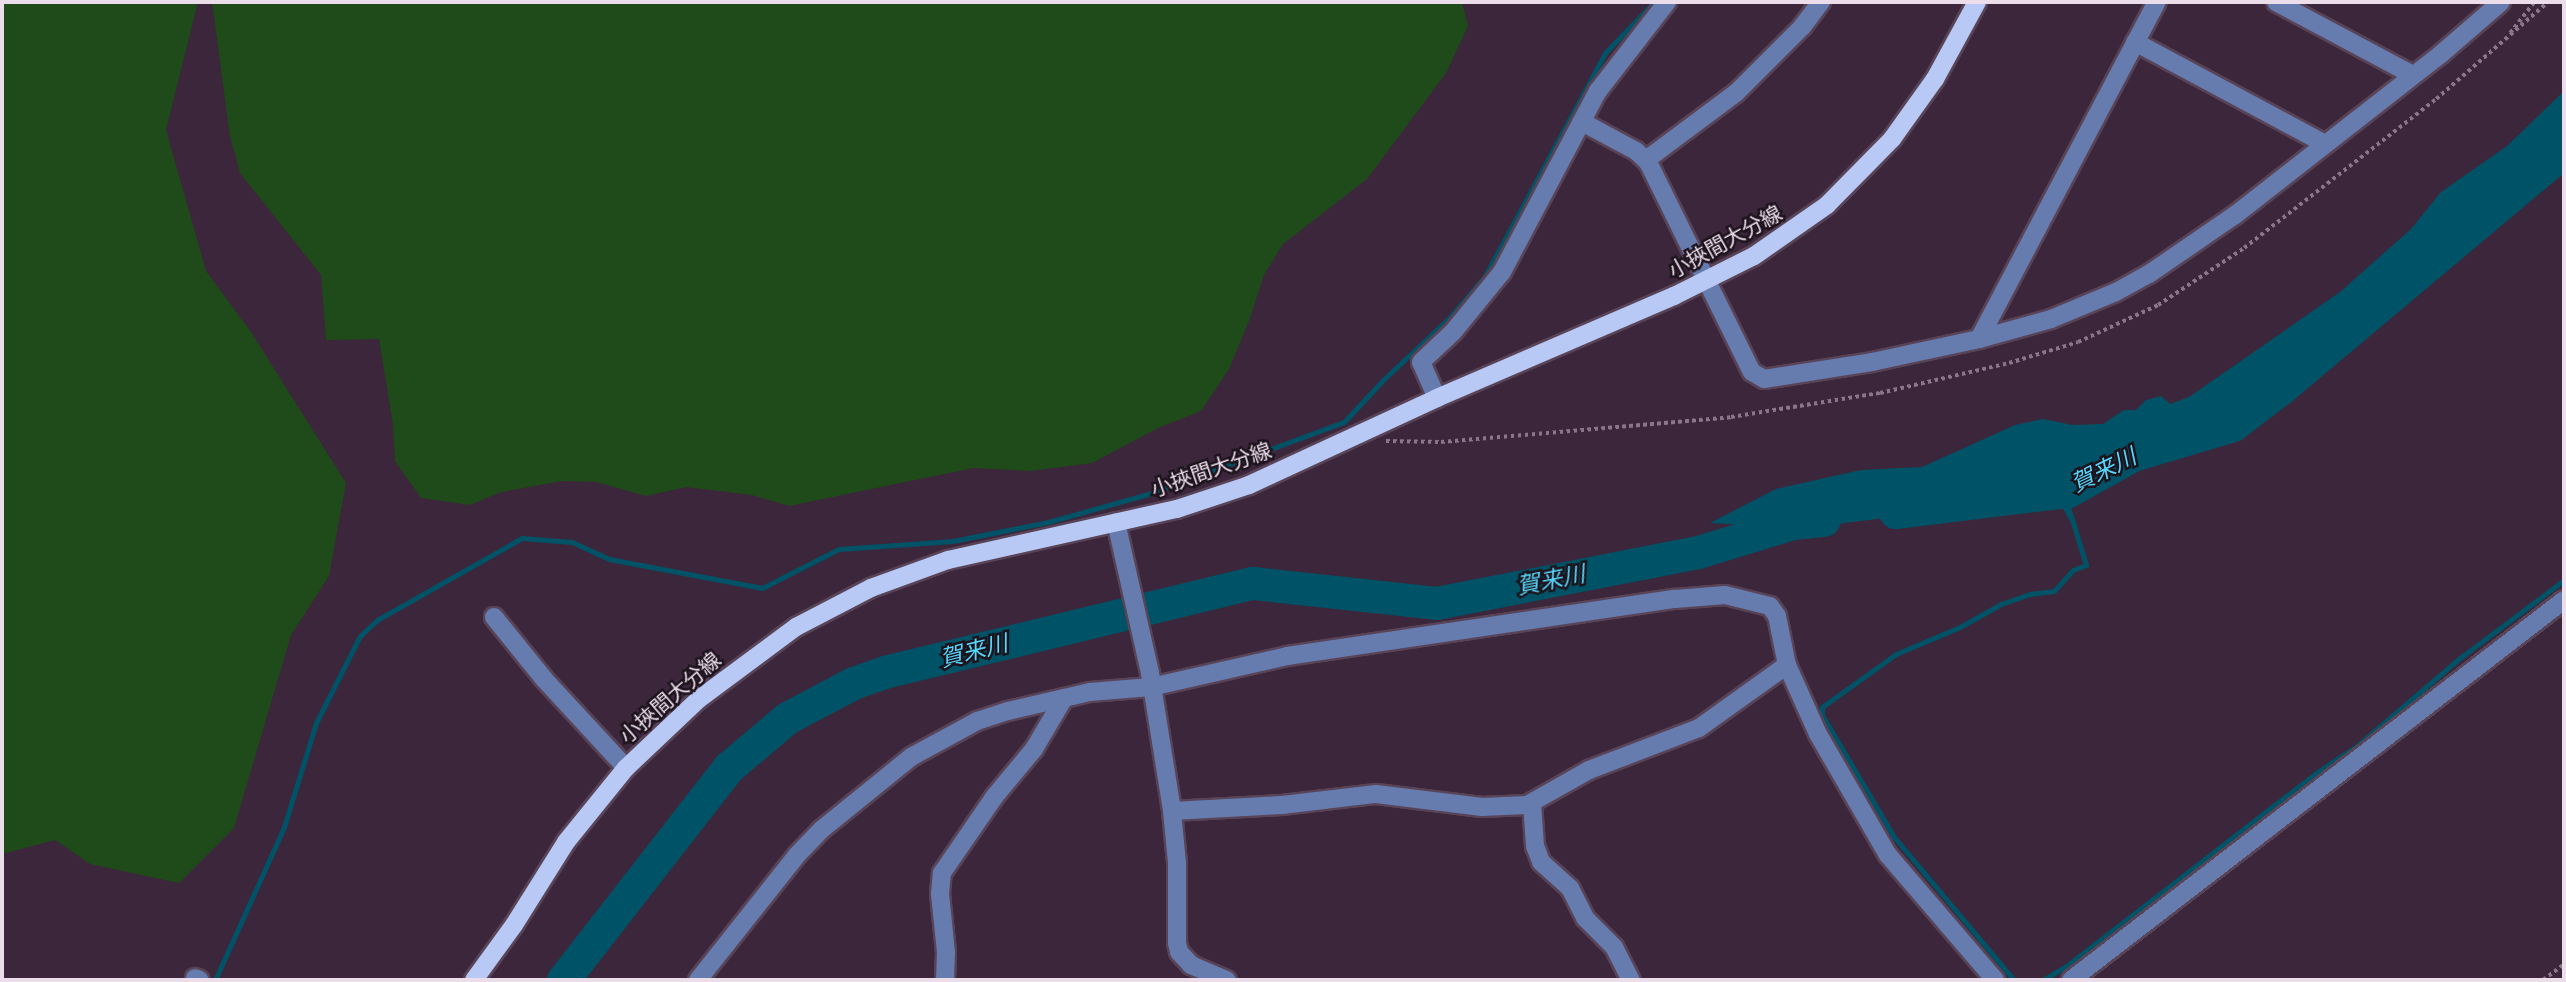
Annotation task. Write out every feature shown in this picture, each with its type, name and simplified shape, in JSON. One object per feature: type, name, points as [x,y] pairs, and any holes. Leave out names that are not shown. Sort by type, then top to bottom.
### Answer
[{"type":"main road","name":"小挾間大分線","points":[[474,980],[514,925],[566,842],[626,768],[685,712],[738,668],[796,627],[896,578],[948,560],[1177,509],[1249,485],[1437,398],[1707,280],[1791,233],[1859,175],[1920,101],[1977,2]]},
{"type":"street","points":[[1437,398],[1421,362],[1468,315],[1502,272],[1612,71],[1667,2]]},
{"type":"street","points":[[1646,160],[1736,93],[1802,27],[1821,2]]},
{"type":"street","points":[[1979,339],[2157,2]]},
{"type":"street","points":[[2276,2],[2413,75]]},
{"type":"street","points":[[1582,122],[1646,160],[1752,372],[1761,378],[1858,365],[1979,339],[2087,306],[2138,280],[2218,227],[2413,75],[2501,2]]},
{"type":"street","points":[[2136,42],[2325,144]]},
{"type":"street","points":[[1116,522],[1150,680],[1172,811],[1179,952],[1191,965],[1227,980]]},
{"type":"street","points":[[698,980],[797,855],[888,774],[931,744],[977,721],[1064,698],[1287,656],[1714,595],[1770,606],[1777,616],[1787,666],[1818,734],[1888,855],[1995,980]]},
{"type":"street","points":[[2071,980],[2564,600]]},
{"type":"street","points":[[494,617],[544,678],[626,768]]},
{"type":"street","points":[[1172,811],[1282,805],[1376,794],[1482,807],[1532,803],[1589,770],[1699,728],[1787,666]]},
{"type":"street","points":[[945,980],[946,952],[940,894],[942,873],[995,796],[1034,749],[1064,698]]},
{"type":"street","points":[[1532,803],[1535,846],[1541,862],[1570,888],[1585,918],[1614,947],[1631,980]]},
{"type":"path","points":[[2504,40],[2534,2]]},
{"type":"path","points":[[2543,980],[2564,964]]},
{"type":"green space","points":[[2,2],[198,2],[166,130],[206,271],[251,332],[346,483],[329,576],[291,635],[234,828],[179,883],[90,864],[55,840],[2,854]]},
{"type":"green space","points":[[212,2],[1462,2],[1468,26],[1446,73],[1367,179],[1283,244],[1264,275],[1229,369],[1201,411],[1158,428],[1092,463],[1031,471],[973,468],[789,506],[752,495],[686,487],[646,496],[596,482],[563,481],[501,492],[470,505],[421,498],[395,461],[393,425],[379,339],[326,340],[321,275],[240,173],[230,136]]},
{"type":"water","points":[[2564,91],[2564,151],[2524,181],[2518,178],[2505,187],[2485,208],[2426,254],[2377,302],[2197,441],[2171,452],[2149,455],[2127,453],[2064,480],[2075,522],[2071,523],[2048,482],[1909,515],[1804,528],[1710,523],[1776,489],[1861,470],[1922,467],[2015,425],[2043,419],[2073,425],[2103,424],[2124,410],[2136,410],[2146,400],[2161,396],[2170,404],[2189,397],[2340,292],[2411,229],[2441,192],[2507,146]]},
{"type":"waterway","points":[[215,980],[284,827],[316,723],[360,636],[377,620],[522,538],[572,542],[609,559],[762,588],[839,549],[953,541],[1048,522],[1148,494],[1344,422],[1383,380],[1450,317],[1485,276],[1605,53],[1654,2]]},
{"type":"waterway","name":"賀来川","points":[[1895,512],[2068,491],[2133,455],[2233,425],[2280,389],[2564,151]]},
{"type":"waterway","points":[[2014,980],[1894,837],[1822,715],[1822,707],[1896,654],[1960,627],[2001,604],[2030,594],[2054,591],[2073,570],[2086,565],[2071,516]]},
{"type":"waterway","name":"賀来川","points":[[563,980],[729,767],[787,718],[853,683],[888,671],[1253,583],[1436,603],[1698,552],[1793,523],[1824,520]]},
{"type":"waterway","points":[[2043,980],[2065,967],[2316,773],[2358,745],[2460,658],[2564,580]]},
{"type":"waterway","points":[[575,964],[585,980]]}]
